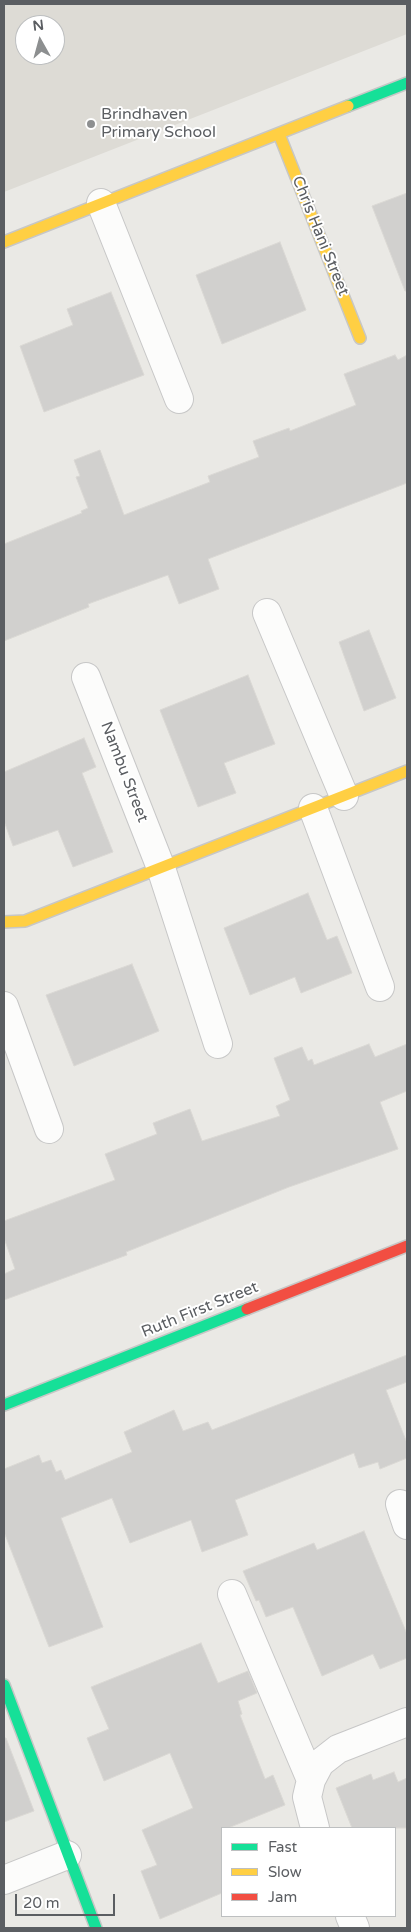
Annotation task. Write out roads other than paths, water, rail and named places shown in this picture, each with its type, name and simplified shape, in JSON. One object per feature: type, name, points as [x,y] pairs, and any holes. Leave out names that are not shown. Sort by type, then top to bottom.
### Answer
[{"type":"street","points":[[4,242],[407,84]]},
{"type":"street","name":"Chris Hani Street","points":[[279,134],[360,338]]},
{"type":"street","points":[[102,203],[179,399]]},
{"type":"street","points":[[267,613],[344,796]]},
{"type":"street","name":"Nambu Street","points":[[86,676],[161,868],[218,1044]]},
{"type":"street","points":[[4,922],[25,921],[407,771]]},
{"type":"street","points":[[313,808],[380,987]]},
{"type":"street","points":[[4,1006],[49,1129]]},
{"type":"street","name":"Ruth First Street","points":[[4,1405],[407,1246]]},
{"type":"street","points":[[232,1594],[311,1780]]},
{"type":"street","points":[[4,1685],[96,1928]]},
{"type":"street","points":[[315,1827],[307,1797],[311,1780],[320,1763],[338,1749],[407,1722]]},
{"type":"street","points":[[4,1880],[67,1855]]},
{"type":"place","name":"Brindhaven Primary School","points":[[91,124]]}]
